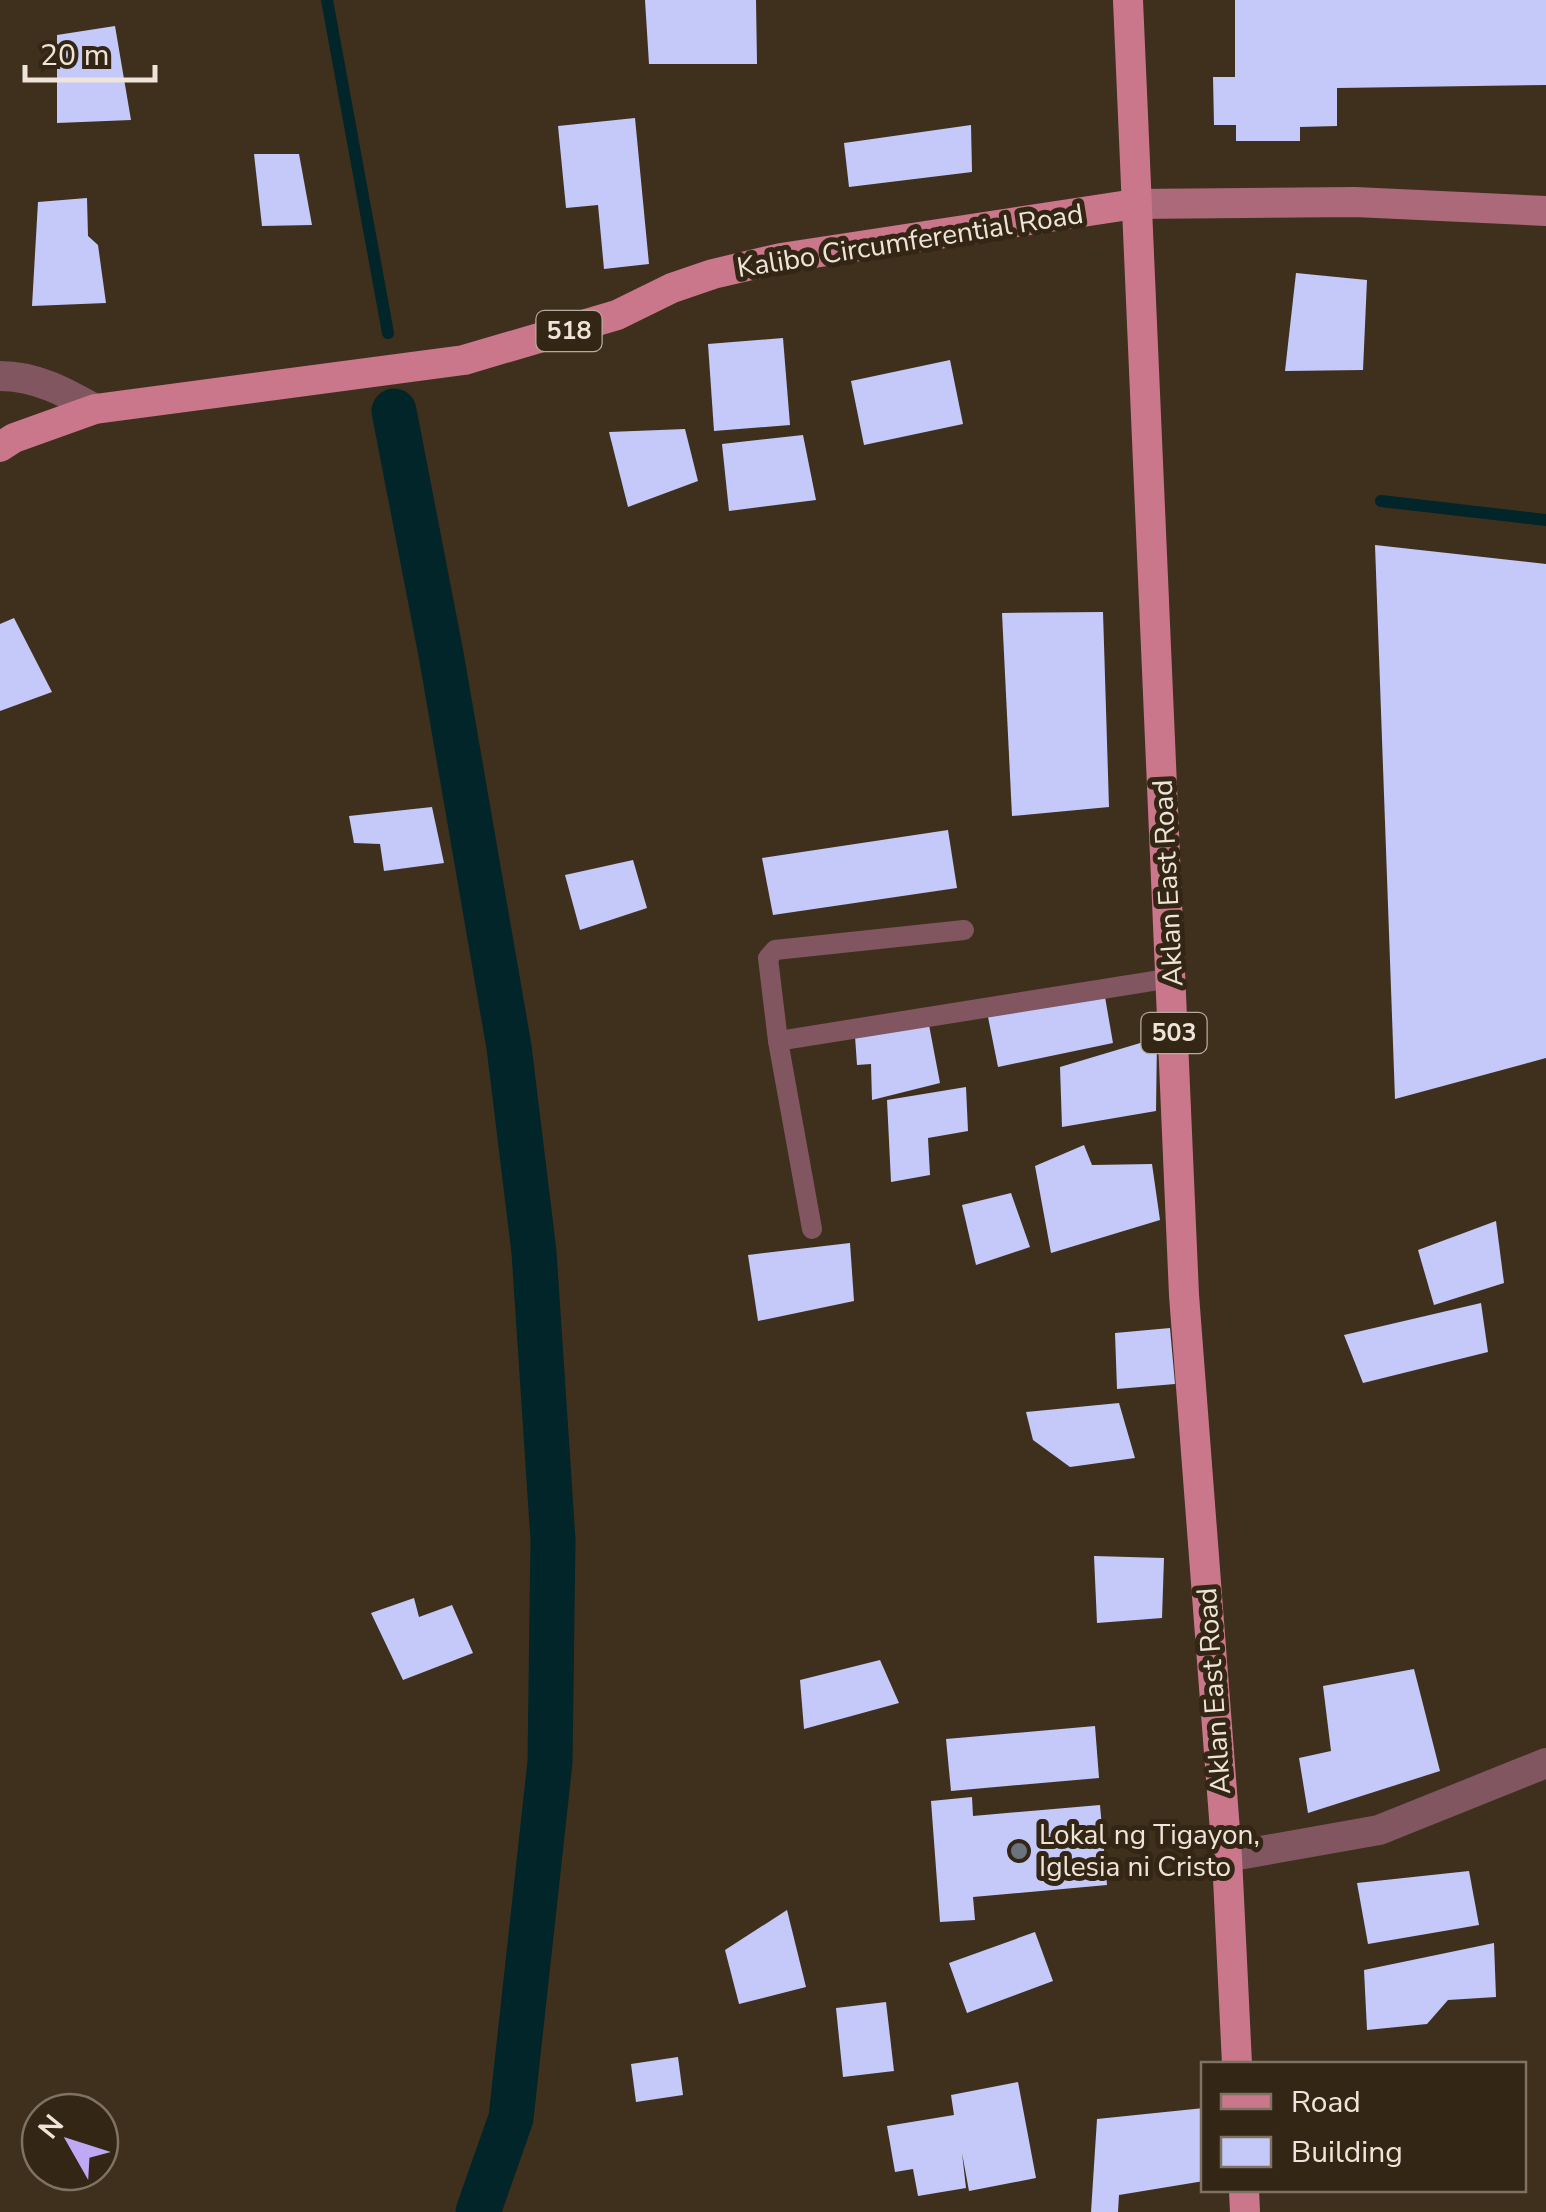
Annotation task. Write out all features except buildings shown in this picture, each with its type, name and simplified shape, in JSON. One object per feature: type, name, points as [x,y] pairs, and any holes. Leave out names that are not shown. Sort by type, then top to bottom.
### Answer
[{"type":"main road","name":"Aklan East Road","points":[[1128,0],[1184,1295],[1238,2062]]},
{"type":"main road","name":"Kalibo Circumferential Road","points":[[0,446],[96,410],[464,360],[617,315],[712,274],[782,258],[1135,204],[1355,202],[1546,212]]},
{"type":"street","points":[[0,376],[18,376],[60,389],[96,410]]},
{"type":"street","points":[[1226,1857],[1379,1830],[1546,1763]]},
{"type":"lane","points":[[812,1229],[778,1041],[768,958],[774,950],[964,930]]},
{"type":"lane","points":[[778,1041],[1172,978]]},
{"type":"waterway","points":[[327,0],[388,333]]},
{"type":"waterway","points":[[394,411],[441,654],[509,1047],[534,1252],[553,1540],[550,1762],[511,2118],[478,2212]]},
{"type":"waterway","points":[[1381,501],[1546,520]]},
{"type":"place","name":"Lokal ng Tigayon, Iglesia ni Cristo","points":[[1019,1851]]}]
